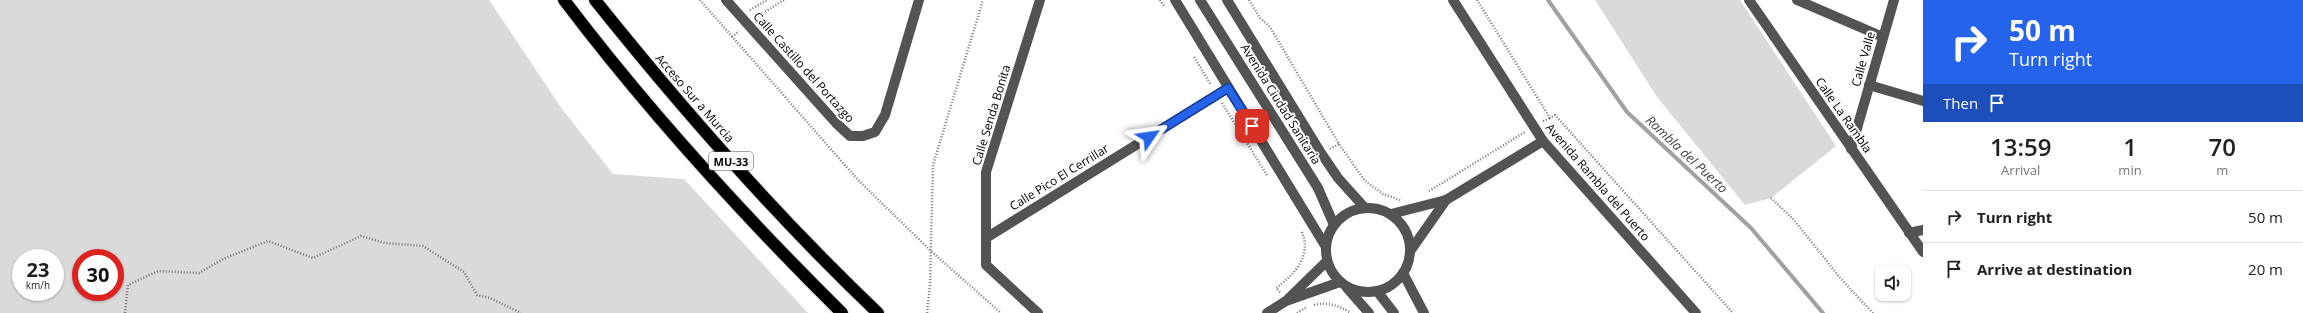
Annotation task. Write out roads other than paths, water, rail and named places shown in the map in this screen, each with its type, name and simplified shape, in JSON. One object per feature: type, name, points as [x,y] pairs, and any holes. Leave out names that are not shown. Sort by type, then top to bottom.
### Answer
[{"type":"highway","name":"MU-33","points":[[564,0],[662,121],[749,217],[842,313]]},
{"type":"highway","name":"Acceso Sur a Murcia","points":[[595,0],[725,154],[816,252],[878,313]]},
{"type":"street","name":"Calle Castillo del Portazgo","points":[[726,0],[836,123],[850,136],[863,136],[875,132],[885,115],[919,0]]},
{"type":"street","name":"Calle Senda Bonita","points":[[1038,313],[986,266],[986,172],[1040,0]]},
{"type":"street","points":[[1175,0],[1326,247]]},
{"type":"street","name":"Avenida Ciudad Sanitaria","points":[[1200,0],[1318,188],[1334,226]]},
{"type":"street","name":"Avenida Ciudad Sanitaria","points":[[1227,0],[1322,153],[1346,188],[1365,208]]},
{"type":"street","name":"Avenida Rambla del Puerto","points":[[1453,0],[1543,141],[1696,313]]},
{"type":"street","name":"Calle La Rambla","points":[[1749,0],[1923,252]]},
{"type":"street","points":[[1797,0],[1883,36]]},
{"type":"street","name":"Calle Valle","points":[[1851,149],[1894,0]]},
{"type":"street","points":[[1869,85],[1923,101]]},
{"type":"street","name":"Calle Pico El Cerrillar","points":[[986,238],[1228,88]]},
{"type":"street","points":[[1391,214],[1446,200],[1543,141]]},
{"type":"street","points":[[1411,250],[1446,200]]},
{"type":"street","points":[[1286,301],[1342,283],[1360,292],[1377,291],[1387,288],[1404,273],[1409,262],[1411,250],[1409,238],[1404,227],[1391,214],[1374,208],[1365,208],[1347,213],[1334,226],[1326,247],[1327,261],[1333,273],[1342,283],[1369,313]]},
{"type":"street","points":[[1909,233],[1923,230]]},
{"type":"street","points":[[1267,313],[1286,301],[1327,261]]},
{"type":"street","points":[[1404,273],[1424,313]]},
{"type":"street","points":[[1377,291],[1394,313]]},
{"type":"waterway","name":"Rambla del Puerto","points":[[1548,0],[1627,112],[1751,228],[1823,313]]}]
